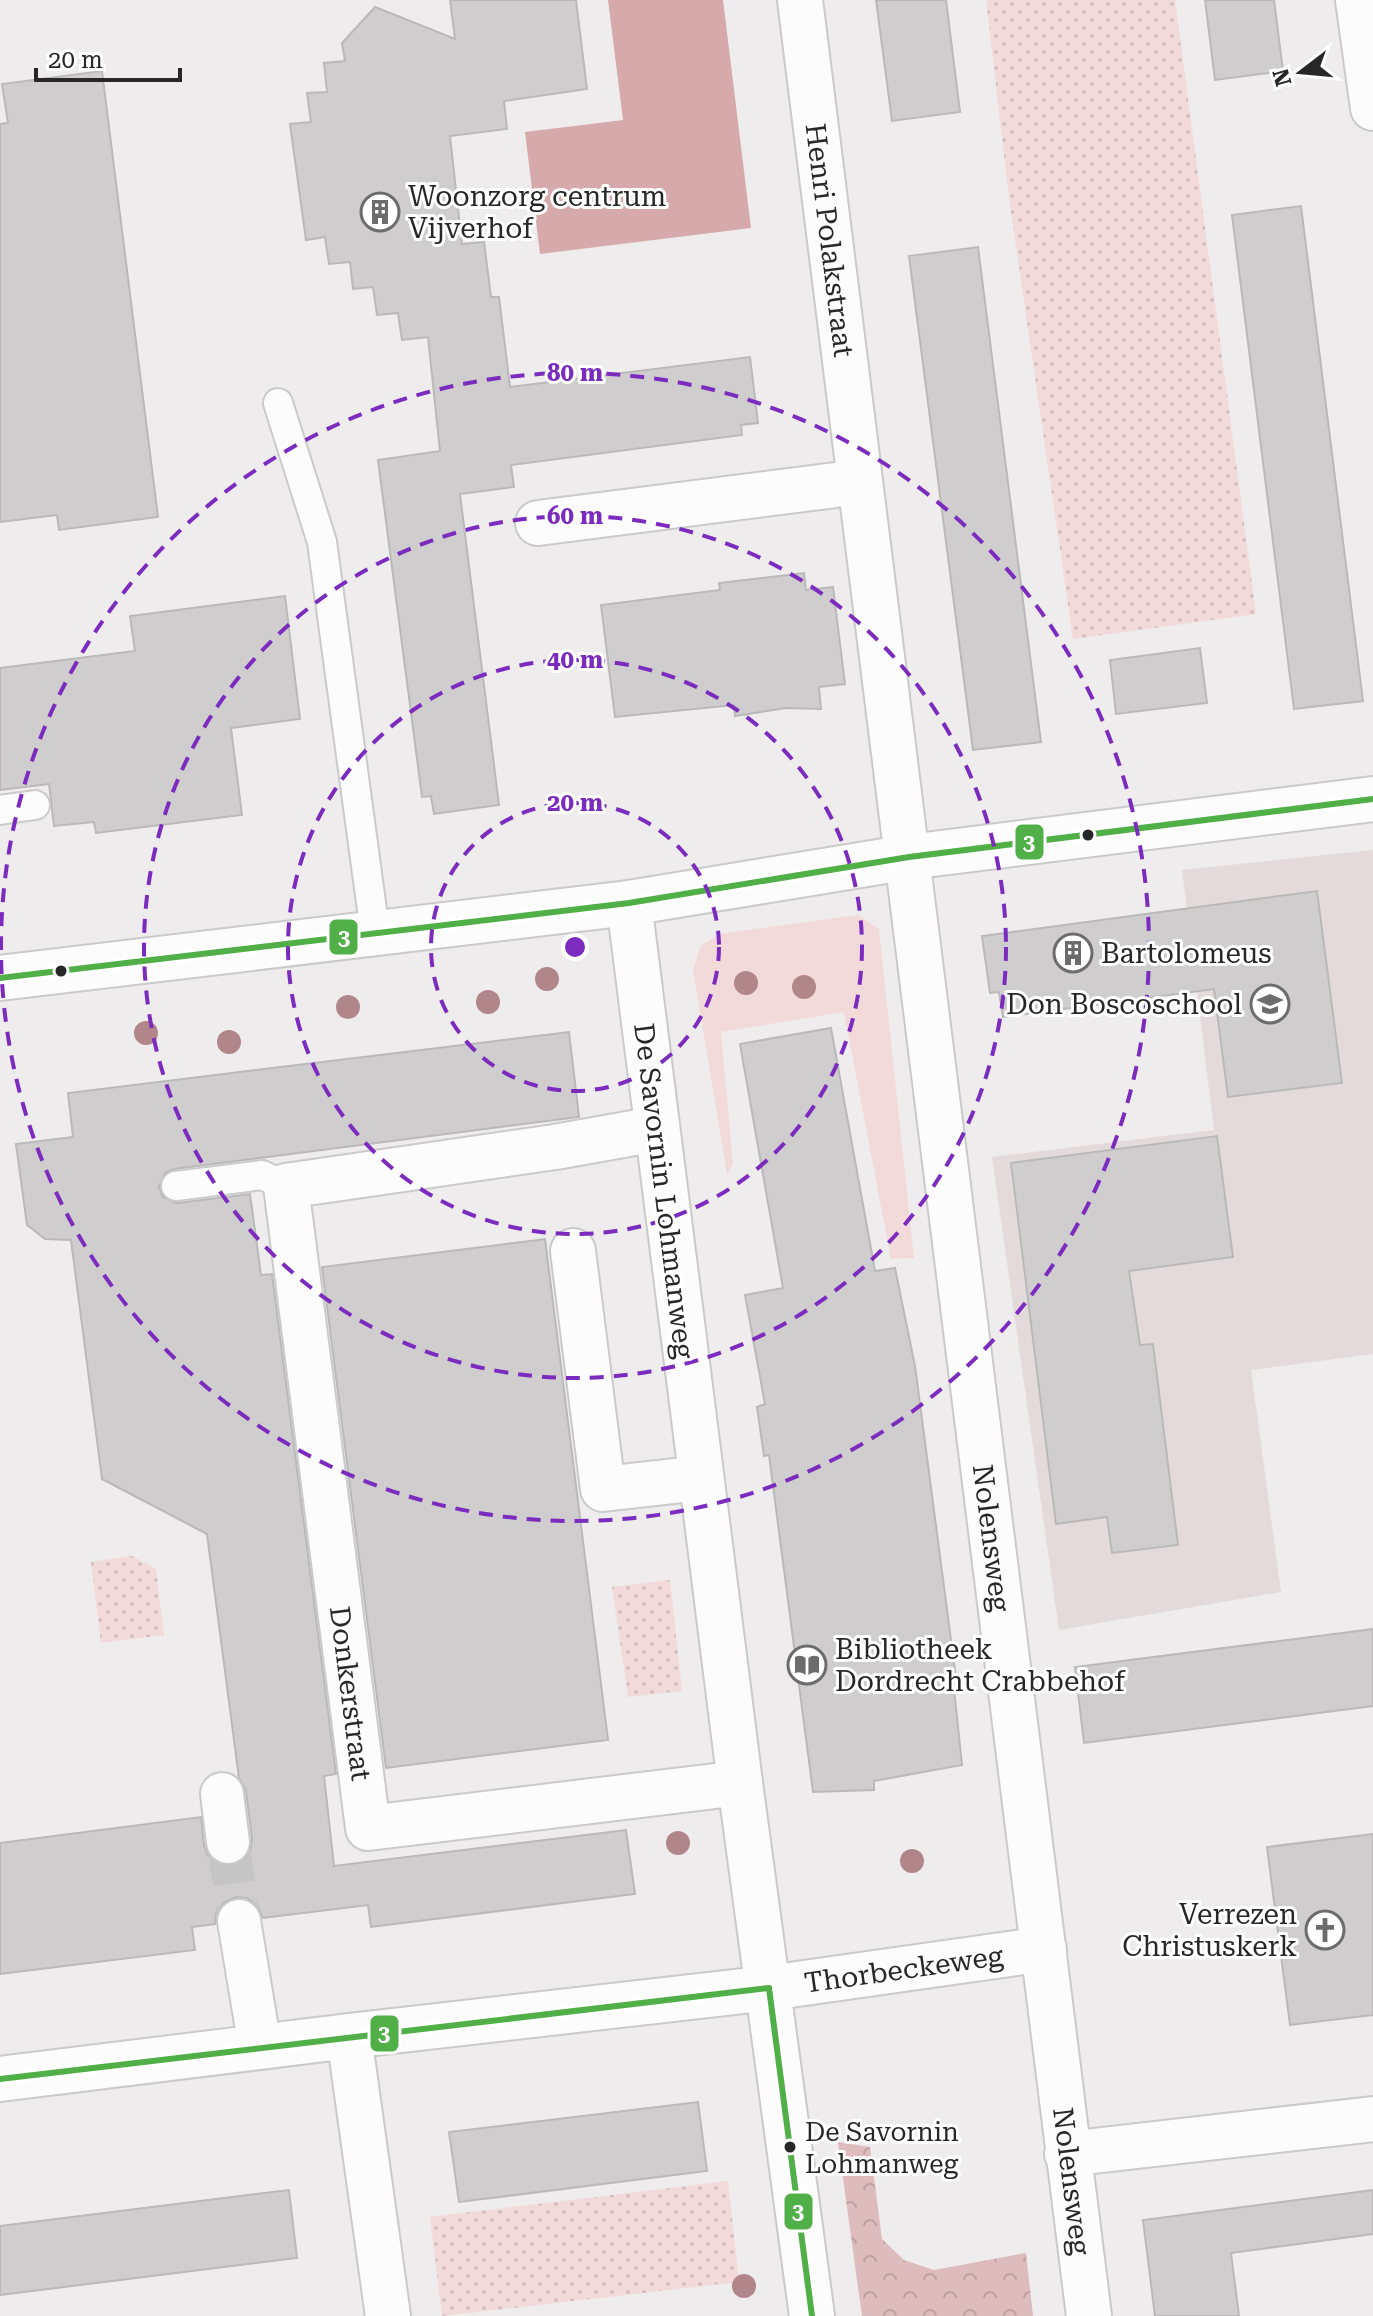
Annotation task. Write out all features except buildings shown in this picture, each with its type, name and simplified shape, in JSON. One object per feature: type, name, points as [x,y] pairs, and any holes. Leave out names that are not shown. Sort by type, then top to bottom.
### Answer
[{"type":"street","name":"Henri Polakstraat","points":[[800,0],[909,857]]},
{"type":"street","points":[[1358,0],[1373,108]]},
{"type":"street","points":[[538,523],[859,482]]},
{"type":"street","points":[[0,978],[629,903],[909,857],[1373,799]]},
{"type":"street","name":"Nolensweg","points":[[909,857],[1089,2316]]},
{"type":"street","name":"De Savornin Lohmanweg","points":[[629,903],[740,1783],[812,2316]]},
{"type":"street","points":[[286,1186],[555,1147],[656,1129]]},
{"type":"street","name":"Donkerstraat","points":[[286,1186],[368,1828],[740,1783]]},
{"type":"street","points":[[573,1251],[603,1489],[701,1478]]},
{"type":"street","points":[[222,1794],[228,1842]]},
{"type":"street","points":[[239,1921],[260,2047]]},
{"type":"street","name":"Thorbeckeweg","points":[[0,2079],[769,1988],[1044,1949]]},
{"type":"street","points":[[349,2036],[388,2316]]},
{"type":"street","points":[[1067,2154],[1373,2119]]},
{"type":"lane","points":[[278,403],[322,542],[375,932]]},
{"type":"lane","points":[[0,810],[35,805]]},
{"type":"lane","points":[[176,1186],[262,1175],[286,1186]]},
{"type":"shaded area","points":[[608,0],[723,0],[751,228],[540,254],[525,132],[623,120]]},
{"type":"shaded area","points":[[986,0],[1175,0],[1256,614],[1073,639],[1009,198]]},
{"type":"shaded area","points":[[1373,850],[1373,1354],[1251,1370],[1281,1592],[1059,1630],[992,1157],[1214,1130],[1182,870]]},
{"type":"shaded area","points":[[858,915],[879,929],[914,1258],[891,1259],[844,1012],[721,1032],[733,1164],[727,1175],[693,970],[701,946],[719,934]]},
{"type":"shaded area","points":[[132,1556],[156,1569],[164,1635],[101,1643],[91,1562]]},
{"type":"shaded area","points":[[670,1580],[682,1691],[628,1697],[612,1587]]},
{"type":"shaded area","points":[[728,2181],[739,2282],[442,2316],[430,2217]]},
{"type":"green space","points":[[838,2142],[870,2147],[882,2239],[904,2260],[934,2270],[1026,2253],[1033,2316],[862,2316]]},
{"type":"tunnel","points":[[228,1842],[239,1921]]},
{"type":"transit line","name":"3","points":[[0,978],[629,903],[909,857],[1373,799]]},
{"type":"transit line","name":"3","points":[[769,1988],[812,2316]]},
{"type":"transit line","name":"3","points":[[0,2079],[769,1988]]},
{"type":"place","name":"Woonzorg centrum Vijverhof","points":[[380,212]]},
{"type":"place","name":"Bartolomeus","points":[[1073,953]]},
{"type":"place","name":"Don Boscoschool","points":[[1270,1004]]},
{"type":"place","name":"Bibliotheek Dordrecht Crabbehof","points":[[807,1665]]},
{"type":"place","name":"Verrezen Christuskerk","points":[[1325,1930]]},
{"type":"place","name":"De Savornin Lohmanweg","points":[[790,2147]]}]
